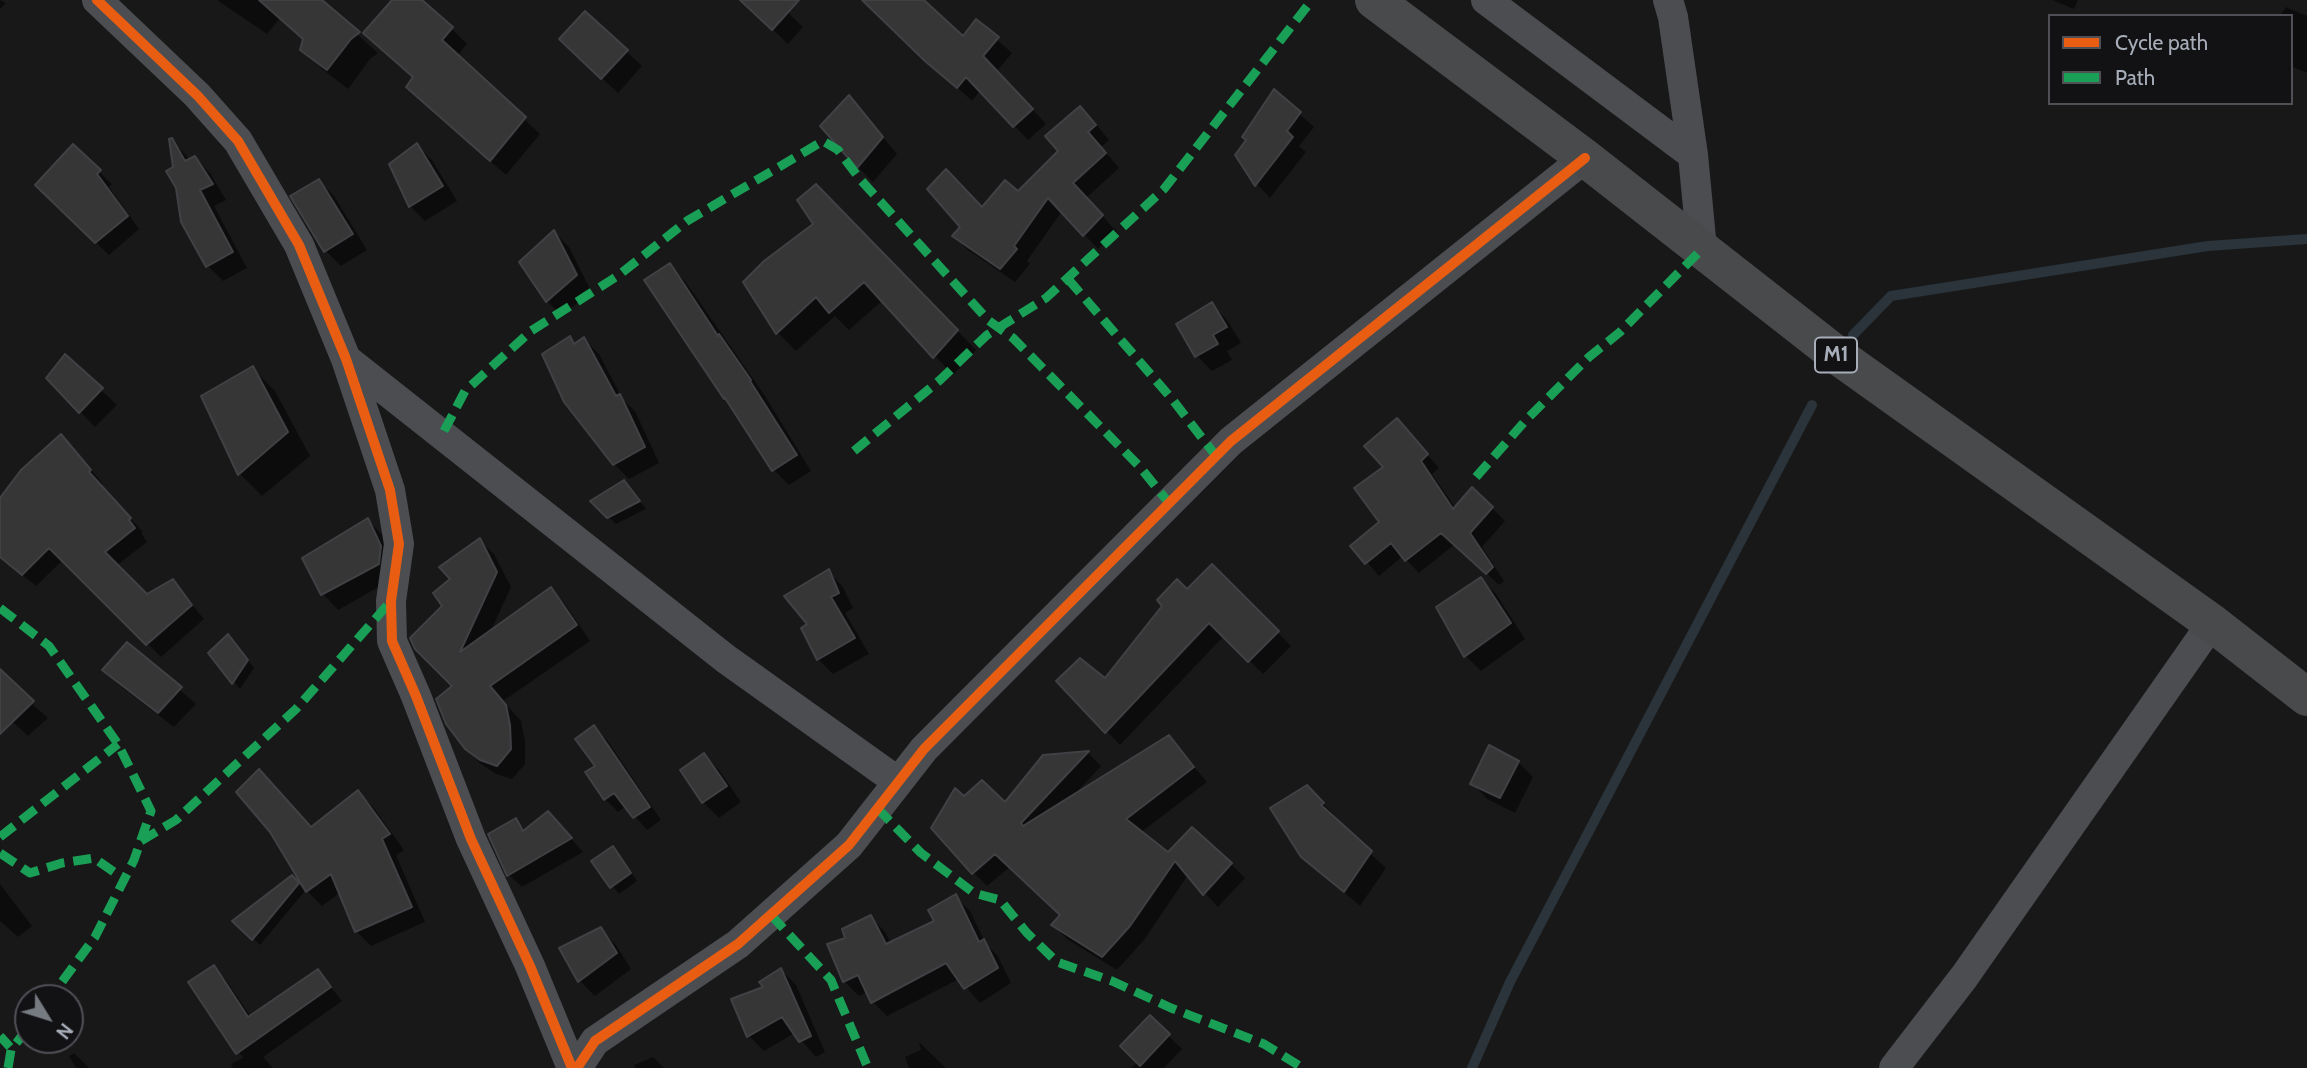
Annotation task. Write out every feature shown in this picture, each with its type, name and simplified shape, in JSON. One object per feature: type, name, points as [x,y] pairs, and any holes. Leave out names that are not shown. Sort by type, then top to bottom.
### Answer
[{"type":"highway","name":"M1","points":[[1374,0],[1584,158],[1849,364],[2212,622],[2307,697]]},
{"type":"street","points":[[97,0],[197,94],[238,141],[299,245],[346,359],[390,490],[399,544],[391,601],[392,641],[471,839],[575,1068],[595,1041],[738,944],[849,845],[924,749],[1231,441],[1584,158]]},
{"type":"street","points":[[1486,0],[1693,155]]},
{"type":"street","points":[[1668,0],[1673,17],[1693,155],[1702,249]]},
{"type":"street","points":[[346,359],[726,659],[897,781]]},
{"type":"street","points":[[1894,1068],[1972,967],[2212,622]]},
{"type":"building","points":[[259,0],[322,0],[360,32],[351,39],[327,70],[300,50],[303,39]]},
{"type":"building","points":[[392,0],[422,0],[453,27],[442,40],[526,117],[490,161],[406,87],[413,77],[363,33]]},
{"type":"building","points":[[740,0],[799,0],[772,30]]},
{"type":"building","points":[[862,0],[924,0],[963,36],[976,19],[999,37],[983,56],[1033,109],[1013,127],[966,77],[957,88]]},
{"type":"building","points":[[585,11],[628,50],[601,79],[559,39]]},
{"type":"building","points":[[1274,89],[1301,112],[1287,131],[1293,137],[1255,186],[1235,155],[1246,140],[1242,137]]},
{"type":"building","points":[[849,95],[883,137],[857,168],[820,126]]},
{"type":"building","points":[[1080,106],[1096,125],[1088,132],[1106,153],[1073,183],[1103,215],[1083,236],[1048,198],[1014,246],[1017,249],[1000,269],[952,236],[960,227],[927,189],[946,169],[982,207],[1005,180],[1018,191],[1058,151],[1045,136]]},
{"type":"building","points":[[172,138],[185,161],[195,156],[213,184],[200,190],[233,252],[206,267],[181,222],[176,188],[166,171],[173,167],[169,139]]},
{"type":"building","points":[[417,143],[443,186],[409,207],[389,164]]},
{"type":"building","points":[[73,144],[101,170],[97,174],[128,216],[95,243],[35,185]]},
{"type":"building","points":[[319,179],[353,234],[324,252],[290,196]]},
{"type":"building","points":[[816,184],[958,330],[933,358],[864,282],[829,313],[816,297],[776,334],[743,282],[764,261],[813,224],[797,200]]},
{"type":"building","points":[[554,230],[577,275],[546,302],[519,262]]},
{"type":"building","points":[[670,263],[751,380],[797,455],[772,471],[644,280]]},
{"type":"building","points":[[1212,302],[1227,327],[1213,335],[1218,344],[1195,357],[1176,324]]},
{"type":"building","points":[[570,336],[574,344],[584,337],[616,396],[620,394],[645,447],[613,465],[564,402],[542,354]]},
{"type":"building","points":[[65,354],[103,388],[79,413],[46,378]]},
{"type":"building","points":[[253,366],[288,432],[238,475],[201,396]]},
{"type":"building","points":[[1397,418],[1428,454],[1421,461],[1453,509],[1472,487],[1493,507],[1470,533],[1493,567],[1486,574],[1441,533],[1405,561],[1391,543],[1365,564],[1350,546],[1379,522],[1354,488],[1383,467],[1364,446]]},
{"type":"building","points":[[61,434],[91,470],[89,472],[131,518],[129,520],[135,528],[105,552],[147,594],[173,579],[192,605],[146,645],[49,548],[22,575],[0,557],[0,498],[21,470]]},
{"type":"building","points":[[624,480],[640,501],[607,518],[590,501]]},
{"type":"building","points":[[368,518],[381,546],[379,564],[321,595],[302,558]]},
{"type":"building","points":[[480,538],[497,572],[460,652],[551,587],[577,625],[490,686],[506,705],[510,725],[511,749],[497,766],[480,760],[465,749],[446,724],[436,699],[452,686],[415,649],[410,638],[442,606],[433,593],[450,579],[439,567]]},
{"type":"building","points":[[1212,564],[1279,631],[1248,662],[1209,623],[1105,733],[1056,681],[1080,658],[1105,678],[1162,606],[1157,600],[1177,579],[1187,589]]},
{"type":"building","points":[[829,569],[839,593],[831,597],[855,638],[817,660],[801,628],[807,624],[784,596]]},
{"type":"building","points":[[1481,577],[1511,623],[1464,657],[1436,607]]},
{"type":"building","points":[[228,634],[248,660],[232,684],[208,653]]},
{"type":"building","points":[[127,642],[182,687],[158,713],[102,670]]},
{"type":"building","points":[[0,669],[34,701],[0,734]]},
{"type":"building","points":[[594,725],[650,807],[633,818],[614,793],[604,800],[585,772],[595,766],[575,739]]},
{"type":"building","points":[[1169,735],[1194,767],[1126,819],[1168,852],[1192,827],[1232,863],[1203,895],[1175,861],[1130,926],[1102,957],[1051,925],[1060,915],[995,854],[972,874],[931,828],[955,788],[964,796],[982,780],[1005,802],[1043,755],[1089,751],[1021,823],[1023,826]]},
{"type":"building","points":[[1489,745],[1519,761],[1500,798],[1470,784]]},
{"type":"building","points":[[704,753],[727,786],[702,803],[680,770]]},
{"type":"building","points":[[259,769],[311,827],[358,790],[390,834],[382,839],[412,907],[355,932],[331,874],[306,892],[270,832],[236,792]]},
{"type":"building","points":[[1307,785],[1324,803],[1321,805],[1372,851],[1344,892],[1301,857],[1270,808]]},
{"type":"building","points":[[548,811],[572,838],[507,876],[488,834],[516,818],[523,831]]},
{"type":"building","points":[[613,846],[631,873],[610,888],[591,861]]},
{"type":"building","points":[[292,875],[299,883],[252,940],[232,921]]},
{"type":"building","points":[[956,894],[979,942],[984,939],[998,968],[964,989],[946,963],[871,1003],[858,975],[843,982],[827,944],[845,938],[842,929],[871,915],[886,944],[934,921],[928,910]]},
{"type":"building","points":[[601,927],[617,953],[578,982],[559,948]]},
{"type":"building","points":[[214,965],[248,1017],[318,969],[331,987],[236,1054],[188,982]]},
{"type":"building","points":[[781,968],[811,1036],[799,1042],[782,1017],[747,1037],[731,999],[763,987],[759,982]]},
{"type":"building","points":[[1150,1015],[1170,1034],[1140,1066],[1120,1046]]},
{"type":"waterway","points":[[1853,335],[1891,296],[2208,246],[2307,239]]},
{"type":"waterway","points":[[1472,1068],[1510,982],[1812,405]]},
{"type":"marked path","points":[[854,451],[940,380],[987,335],[1046,298],[1164,189],[1312,0]]},
{"type":"marked path","points":[[444,431],[465,391],[531,331],[619,275],[687,221],[823,141],[838,150],[859,178],[988,320],[1013,338],[1140,467],[1169,503]]},
{"type":"marked path","points":[[1476,477],[1526,420],[1589,357],[1620,332],[1702,249]]},
{"type":"marked path","points":[[1068,279],[1172,399],[1216,456]]},
{"type":"marked path","points":[[141,841],[176,820],[296,709],[391,601]]},
{"type":"marked path","points":[[0,608],[49,646],[118,744],[151,811],[134,860],[95,937],[60,984]]},
{"type":"marked path","points":[[0,837],[118,744]]},
{"type":"marked path","points":[[877,808],[921,853],[974,893],[1000,900],[1027,933],[1057,962],[1112,981],[1171,1008],[1264,1044],[1303,1068]]},
{"type":"marked path","points":[[0,853],[30,873],[62,863],[94,858],[124,879]]},
{"type":"marked path","points":[[771,915],[831,980],[868,1068]]},
{"type":"marked path","points":[[0,1036],[10,1047]]},
{"type":"marked path","points":[[8,1068],[14,1046]]},
{"type":"cycle path","points":[[97,0],[197,95],[238,141],[299,245],[346,359],[390,490],[399,544],[391,601],[392,641],[471,839],[530,966],[572,1068]]},
{"type":"cycle path","points":[[577,1068],[595,1041],[738,944],[849,845],[924,749],[1231,441],[1585,158]]}]
